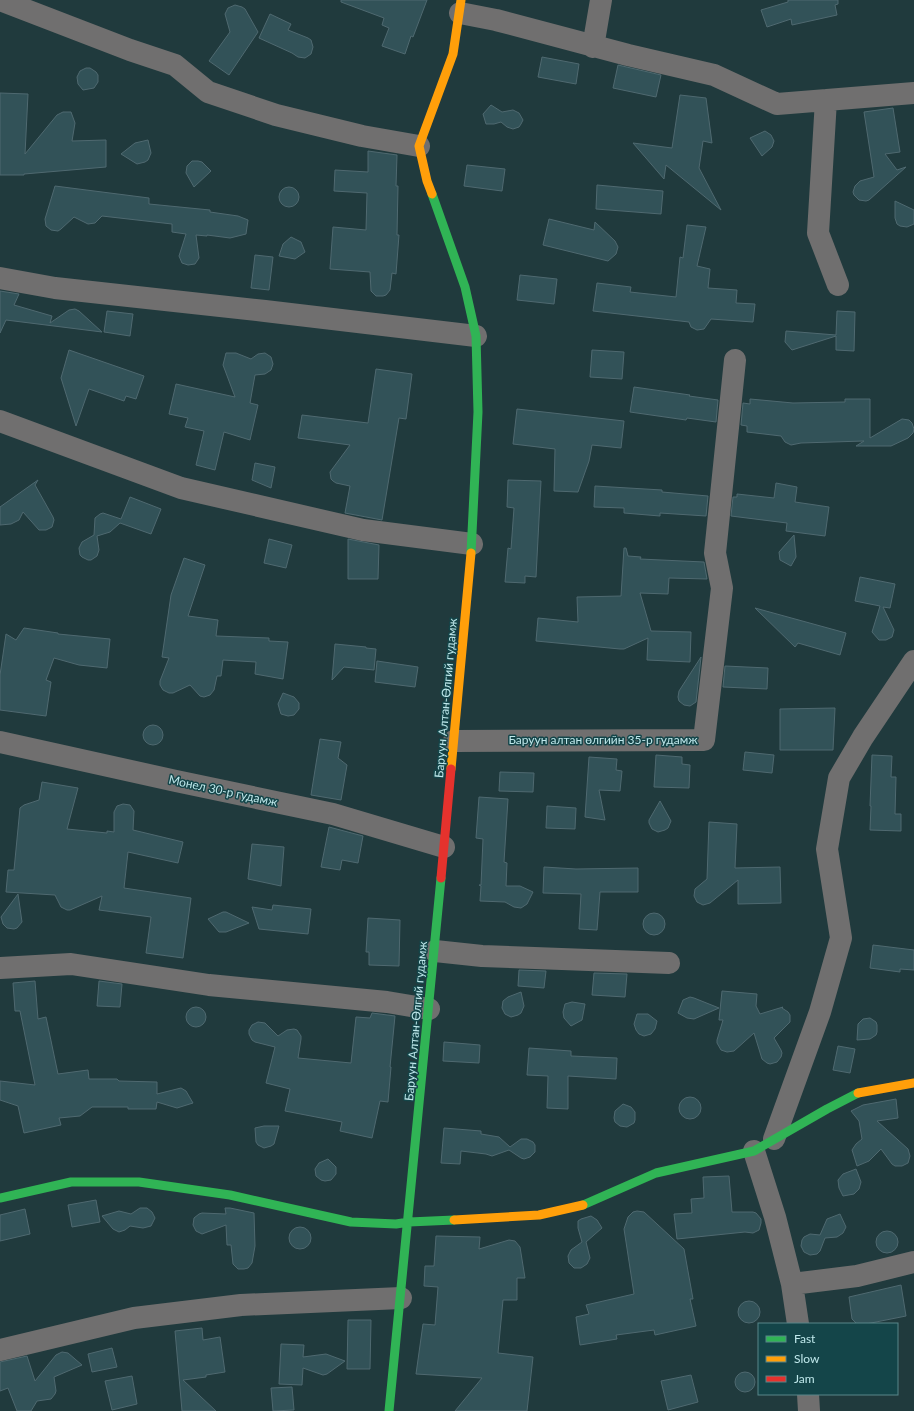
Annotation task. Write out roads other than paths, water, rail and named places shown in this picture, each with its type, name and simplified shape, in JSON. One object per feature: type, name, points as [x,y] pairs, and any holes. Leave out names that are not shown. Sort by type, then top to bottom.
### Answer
[{"type":"main road","points":[[419,146],[452,54],[460,6]]},
{"type":"main road","name":"Баруун Алтан-Өлгий гудамж","points":[[389,1411],[409,1222],[472,544],[478,412],[476,336],[465,287],[427,181],[419,146]]},
{"type":"main road","points":[[0,1198],[71,1182],[139,1182],[230,1195],[351,1222],[396,1224],[539,1215],[580,1206],[656,1173],[754,1151],[827,1109],[859,1093],[914,1083]]},
{"type":"street","points":[[0,0],[130,50],[175,65],[208,92],[276,115],[362,136],[419,146]]},
{"type":"street","points":[[593,47],[601,0]]},
{"type":"street","points":[[460,6],[496,20],[593,47],[714,76],[777,104],[914,93]]},
{"type":"street","points":[[826,100],[818,233],[838,285]]},
{"type":"street","points":[[0,278],[55,288],[476,336]]},
{"type":"street","name":"Баруун алтан өлгийн 35-р гудамж","points":[[454,741],[704,740],[722,588],[715,552],[735,360]]},
{"type":"street","points":[[0,421],[181,488],[363,530],[472,544]]},
{"type":"street","points":[[774,1139],[820,1012],[841,938],[827,848],[839,778],[914,661]]},
{"type":"street","name":"Монел 30-р гудамж","points":[[0,742],[333,814],[444,847]]},
{"type":"street","points":[[434,951],[482,956],[669,964]]},
{"type":"street","points":[[0,968],[71,964],[209,985],[387,1002],[429,1009]]},
{"type":"street","points":[[754,1151],[775,1217],[792,1284],[798,1323]]},
{"type":"street","points":[[792,1284],[857,1276],[914,1262]]},
{"type":"street","points":[[0,1350],[134,1318],[241,1305],[401,1298]]},
{"type":"street","points":[[808,1395],[809,1411]]}]
